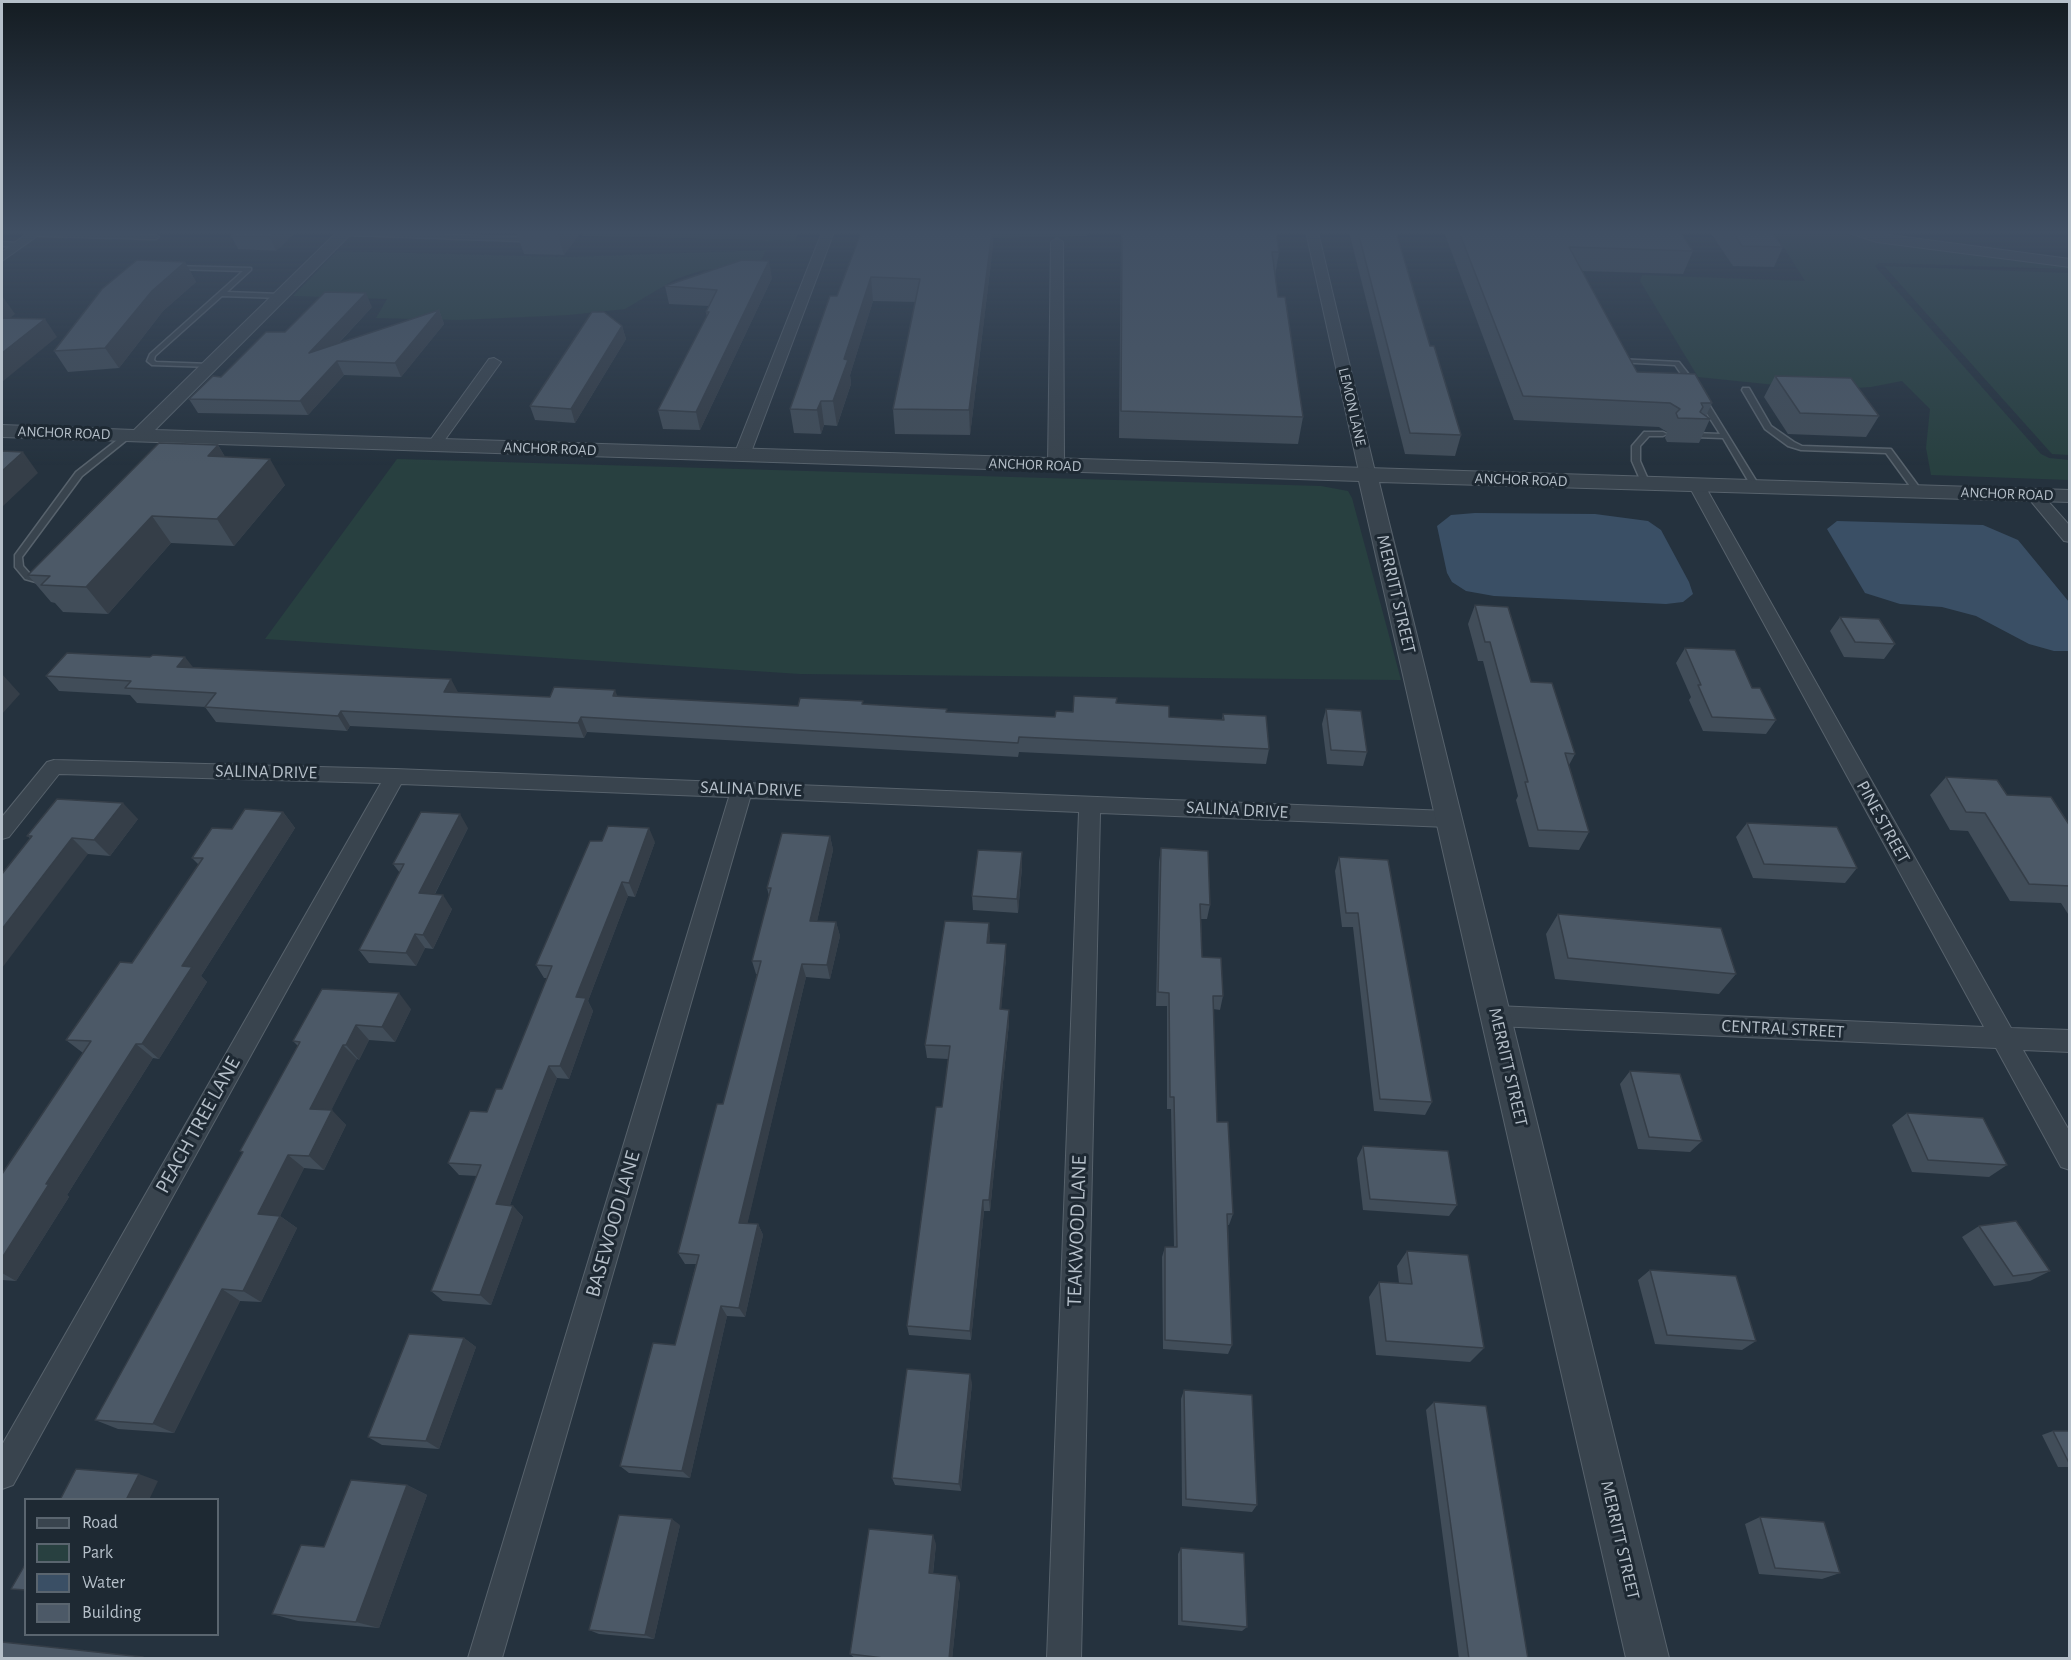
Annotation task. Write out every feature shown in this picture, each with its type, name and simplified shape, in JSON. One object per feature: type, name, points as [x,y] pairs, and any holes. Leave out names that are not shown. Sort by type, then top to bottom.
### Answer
[{"type":"street","points":[[133,436],[210,366],[267,309]]},
{"type":"street","points":[[742,455],[798,309]]},
{"type":"street","points":[[1056,466],[1057,309]]},
{"type":"street","name":"LEMON LANE","points":[[1330,309],[1368,476]]},
{"type":"street","points":[[434,445],[494,362]]},
{"type":"street","name":"ANCHOR ROAD","points":[[2,432],[133,436],[181,441],[434,445],[1368,476],[2070,496]]},
{"type":"street","name":"MERRITT STREET","points":[[1368,476],[1648,1659]]},
{"type":"street","name":"PINE STREET","points":[[1697,486],[2070,1158]]},
{"type":"street","points":[[2033,495],[2070,537]]},
{"type":"street","name":"SALINA DRIVE","points":[[2,831],[54,767],[395,776],[1448,819]]},
{"type":"street","name":"PEACH TREE LANE","points":[[2,1474],[395,776]]},
{"type":"street","name":"BASEWOOD LANE","points":[[484,1659],[742,789]]},
{"type":"street","name":"TEAKWOOD LANE","points":[[1064,1659],[1090,804]]},
{"type":"street","name":"CENTRAL STREET","points":[[1496,1016],[2070,1041]]},
{"type":"lane","points":[[204,309],[152,355],[150,360],[154,364],[210,366]]},
{"type":"lane","points":[[1620,369],[1615,361],[1677,363],[1756,487]]},
{"type":"lane","points":[[1683,386],[1693,386]]},
{"type":"lane","points":[[1746,390],[1768,427],[1791,444],[1801,448],[1888,451],[1918,491]]},
{"type":"lane","points":[[1646,484],[1636,461],[1636,446],[1647,435],[1663,434]]},
{"type":"lane","points":[[1694,435],[1725,436]]},
{"type":"lane","points":[[44,588],[50,583],[28,577],[19,567],[18,557],[79,474],[133,436]]},
{"type":"green space","points":[[381,309],[621,309],[569,315],[459,320],[376,318]]},
{"type":"green space","points":[[1657,309],[1913,309],[2041,454],[2049,458],[2069,460],[2069,480],[1931,475],[1926,448],[1930,409],[1902,381],[1871,387],[1824,390],[1698,377]]},
{"type":"green space","points":[[1923,309],[2069,309],[2069,455],[2052,454]]},
{"type":"green space","points":[[397,459],[1321,486],[1348,491],[1352,498],[1401,680],[800,674],[265,639]]},
{"type":"water","points":[[1475,513],[1595,514],[1648,521],[1661,530],[1693,594],[1683,602],[1666,604],[1494,596],[1466,591],[1452,582],[1447,573],[1437,526],[1451,515]]},
{"type":"water","points":[[1837,521],[1983,525],[2018,540],[2069,602],[2069,651],[2054,651],[2029,644],[1976,616],[1942,607],[1900,604],[1865,593],[1827,529]]},
{"type":"building","points":[[86,309],[137,309],[105,348],[54,351]]},
{"type":"building","points":[[308,309],[350,309],[309,353],[439,310],[395,363],[337,361],[300,401],[189,399],[213,376],[221,377],[266,332],[285,332]]},
{"type":"building","points":[[707,309],[746,309],[696,412],[658,410],[709,312],[706,312]]},
{"type":"building","points":[[825,309],[860,309],[844,359],[848,360],[833,401],[821,401],[817,410],[790,409]]},
{"type":"building","points":[[914,309],[982,309],[969,410],[893,409]]},
{"type":"building","points":[[1122,309],[1287,309],[1303,417],[1121,411]]},
{"type":"building","points":[[1378,309],[1419,309],[1430,346],[1434,346],[1461,435],[1410,433]]},
{"type":"building","points":[[1489,309],[1603,309],[1637,372],[1695,374],[1712,403],[1701,403],[1703,407],[1700,412],[1710,419],[1678,418],[1676,413],[1680,409],[1670,403],[1523,396]]},
{"type":"building","points":[[592,312],[604,312],[622,326],[571,409],[530,406]]},
{"type":"building","points":[[2,318],[45,319],[2,353]]},
{"type":"building","points":[[1775,376],[1851,378],[1879,416],[1800,413]]},
{"type":"building","points":[[159,443],[218,445],[208,456],[270,459],[217,519],[152,516],[86,587],[41,585],[50,576],[28,575]]},
{"type":"building","points":[[2,451],[23,452],[2,471]]},
{"type":"building","points":[[1475,605],[1508,607],[1531,682],[1552,683],[1575,754],[1565,753],[1589,832],[1538,830],[1525,782],[1528,782],[1490,642],[1485,642]]},
{"type":"building","points":[[1840,617],[1879,619],[1895,644],[1855,642]]},
{"type":"building","points":[[1685,648],[1735,650],[1752,688],[1760,688],[1776,720],[1712,717]]},
{"type":"building","points":[[67,653],[185,657],[177,667],[451,679],[444,692],[550,697],[554,687],[615,690],[613,696],[798,706],[800,698],[947,709],[946,712],[1055,717],[1056,711],[1073,712],[1074,696],[1117,698],[1116,703],[1169,706],[1169,717],[1224,720],[1223,714],[1266,716],[1269,749],[1019,737],[1018,743],[581,717],[578,723],[341,711],[338,716],[205,707],[216,693],[125,688],[131,681],[46,676]]},
{"type":"building","points":[[1326,709],[1361,711],[1367,752],[1331,750]]},
{"type":"building","points":[[1946,777],[1997,780],[2007,795],[2051,797],[2070,826],[2070,886],[2029,884],[1985,813],[1966,812]]},
{"type":"building","points":[[57,799],[123,803],[94,840],[72,838],[2,929],[2,874],[32,836],[27,836]]},
{"type":"building","points":[[245,809],[283,812],[182,966],[192,967],[142,1044],[136,1044],[46,1184],[49,1184],[2,1258],[2,1174],[91,1041],[66,1040],[120,962],[132,963],[203,858],[192,858],[212,828],[232,829]]},
{"type":"building","points":[[421,812],[460,814],[419,893],[443,895],[423,935],[415,934],[406,953],[359,950],[404,864],[393,864]]},
{"type":"building","points":[[1747,823],[1837,827],[1857,868],[1764,864]]},
{"type":"building","points":[[608,826],[649,828],[629,883],[622,882],[576,997],[586,998],[560,1066],[549,1066],[496,1204],[513,1206],[480,1295],[431,1291],[481,1165],[448,1163],[470,1111],[487,1112],[496,1089],[502,1089],[552,966],[536,965],[590,841],[602,841]]},
{"type":"building","points":[[782,833],[830,836],[810,921],[836,922],[827,965],[802,964],[739,1223],[758,1224],[739,1308],[721,1306],[682,1471],[620,1466],[653,1343],[675,1345],[699,1255],[678,1253],[717,1104],[723,1104],[761,961],[752,961],[771,888],[767,888]]},
{"type":"building","points":[[1161,848],[1208,851],[1210,905],[1200,904],[1202,957],[1221,958],[1223,996],[1213,996],[1217,1122],[1228,1122],[1233,1214],[1227,1214],[1232,1345],[1165,1340],[1165,1247],[1177,1247],[1174,1097],[1170,1097],[1169,993],[1158,992]]},
{"type":"building","points":[[978,850],[1022,852],[1017,899],[972,896]]},
{"type":"building","points":[[1339,857],[1388,860],[1432,1102],[1380,1099],[1358,913],[1346,913]]},
{"type":"building","points":[[1558,914],[1721,928],[1736,974],[1568,958]]},
{"type":"building","points":[[945,921],[989,923],[987,943],[1006,944],[1000,1009],[1009,1010],[989,1200],[983,1200],[970,1331],[907,1326],[936,1107],[942,1107],[950,1046],[925,1045]]},
{"type":"building","points":[[322,989],[399,993],[382,1027],[356,1025],[346,1045],[343,1045],[310,1109],[332,1110],[309,1156],[288,1155],[258,1214],[280,1216],[243,1291],[222,1289],[153,1424],[95,1420],[243,1152],[240,1151],[300,1042],[293,1041]]},
{"type":"building","points":[[1630,1071],[1680,1074],[1702,1141],[1649,1137]]},
{"type":"building","points":[[1907,1113],[1983,1118],[2007,1165],[1928,1160]]},
{"type":"building","points":[[1363,1146],[1448,1151],[1457,1205],[1370,1199]]},
{"type":"building","points":[[2016,1221],[2050,1271],[2013,1276],[1979,1226]]},
{"type":"building","points":[[1407,1251],[1468,1255],[1484,1348],[1386,1341],[1379,1282],[1412,1284]]},
{"type":"building","points":[[1650,1270],[1736,1276],[1756,1341],[1667,1335]]},
{"type":"building","points":[[409,1334],[464,1338],[426,1441],[368,1437]]},
{"type":"building","points":[[907,1369],[970,1374],[959,1484],[892,1478]]},
{"type":"building","points":[[1184,1390],[1252,1395],[1257,1505],[1186,1499]]},
{"type":"building","points":[[1434,1402],[1486,1406],[1528,1659],[1469,1659]]},
{"type":"building","points":[[2053,1431],[2070,1431],[2070,1464],[2069,1463]]},
{"type":"building","points":[[76,1469],[139,1474],[127,1498],[61,1498]]},
{"type":"building","points":[[351,1480],[407,1485],[356,1622],[272,1614],[301,1545],[324,1547]]},
{"type":"building","points":[[619,1515],[672,1519],[645,1635],[589,1630]]},
{"type":"building","points":[[1760,1517],[1824,1522],[1840,1573],[1775,1568]]},
{"type":"building","points":[[869,1529],[933,1535],[929,1573],[957,1576],[949,1659],[892,1659],[850,1654]]},
{"type":"building","points":[[1181,1548],[1244,1553],[1247,1627],[1182,1621]]},
{"type":"building","points":[[24,1566],[24,1590],[11,1589]]},
{"type":"building","points":[[2,1642],[143,1657],[143,1659],[2,1659]]}]
